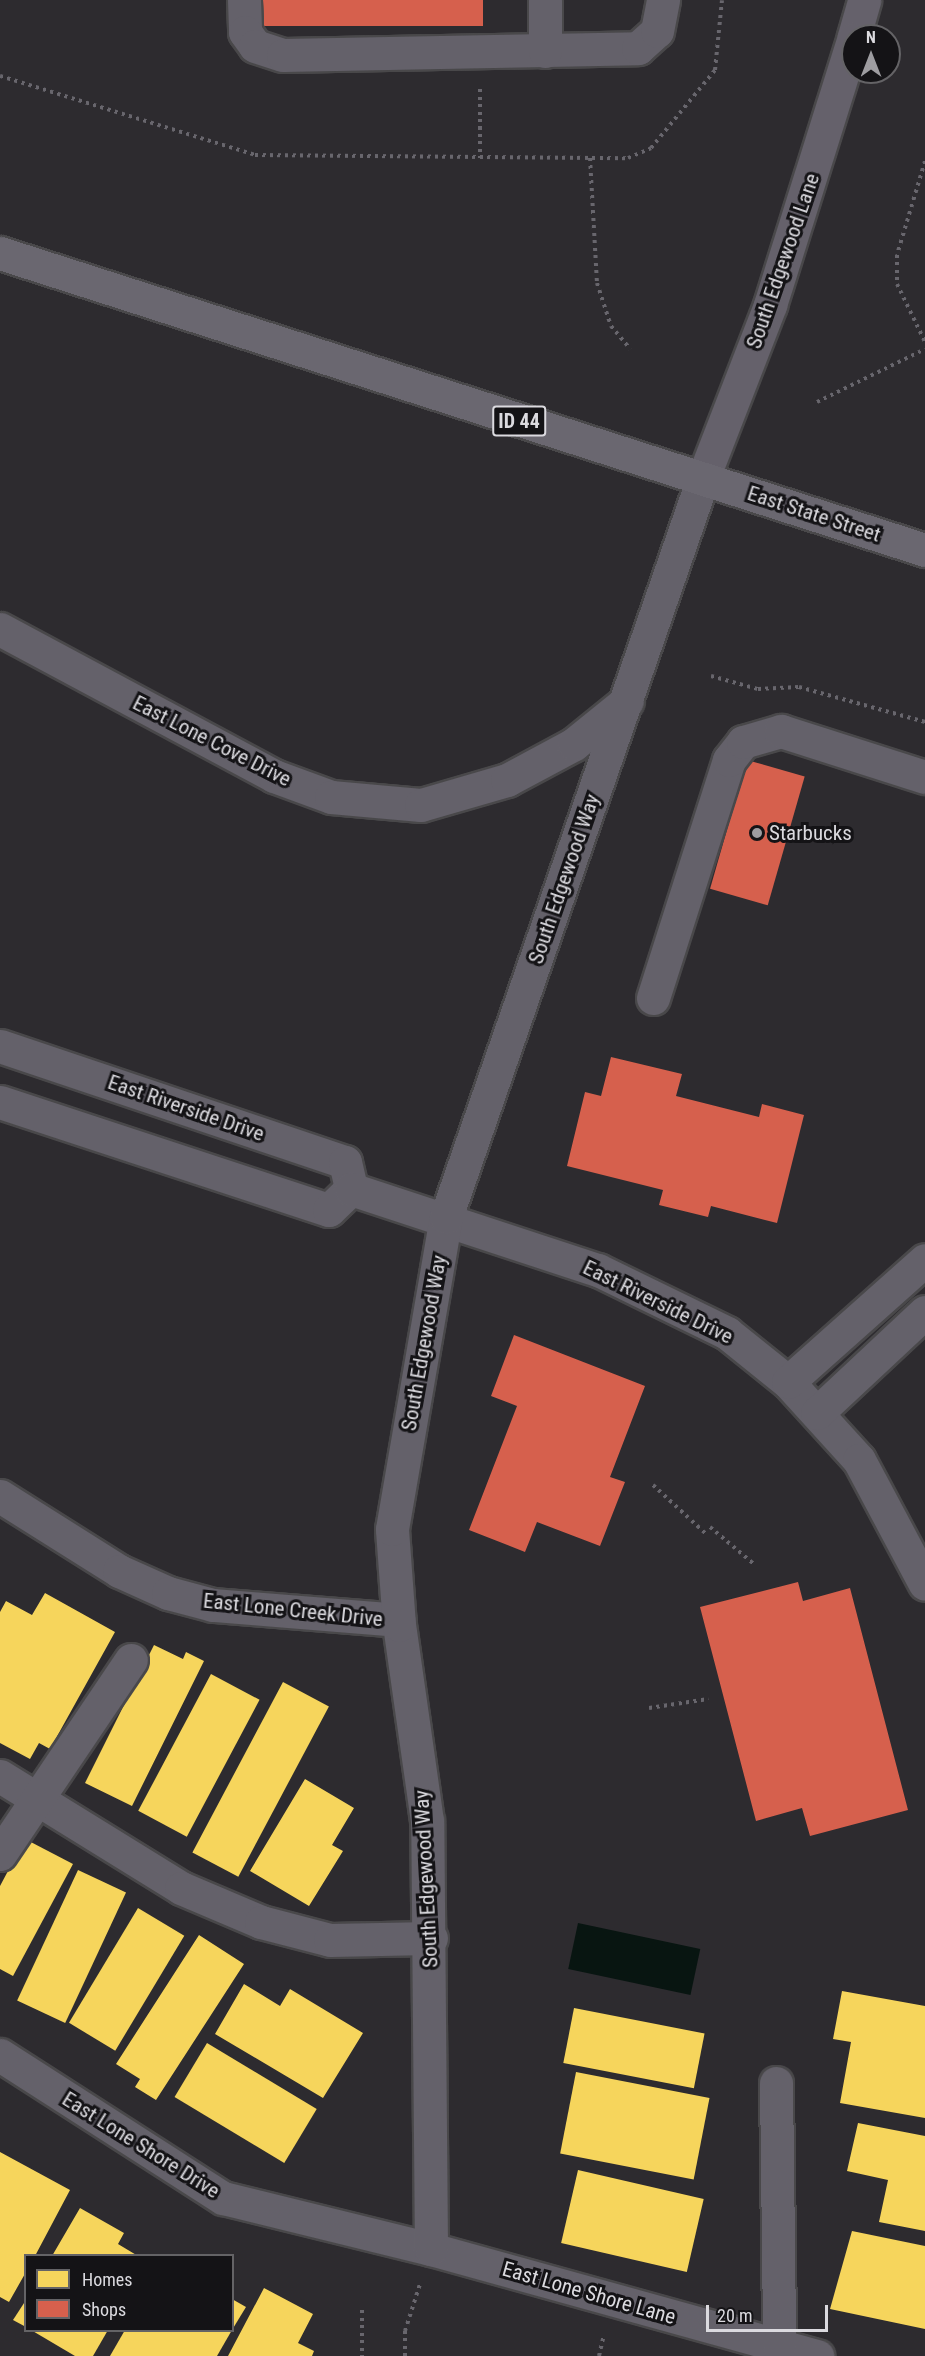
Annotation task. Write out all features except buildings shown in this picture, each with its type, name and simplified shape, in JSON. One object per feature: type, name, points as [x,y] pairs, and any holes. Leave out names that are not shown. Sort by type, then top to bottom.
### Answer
[{"type":"highway","name":"ID 44","points":[[0,253],[704,478]]},
{"type":"highway","name":"East State Street","points":[[704,478],[925,550]]},
{"type":"main road","name":"South Edgewood Lane","points":[[858,24],[864,0]]},
{"type":"main road","name":"South Edgewood Lane","points":[[704,478],[770,305],[841,79]]},
{"type":"street","points":[[244,0],[245,32],[255,46],[283,55],[638,48],[657,31],[663,0]]},
{"type":"street","points":[[545,0],[545,51]]},
{"type":"street","name":"South Edgewood Way","points":[[431,2249],[431,1938],[427,1821],[398,1620],[392,1529],[446,1217],[704,478]]},
{"type":"street","name":"East Lone Cove Drive","points":[[0,629],[274,776],[332,796],[421,805],[507,780],[574,744],[627,701]]},
{"type":"street","points":[[653,998],[729,760],[743,742],[781,731],[925,777]]},
{"type":"street","name":"East Riverside Drive","points":[[0,1046],[345,1162],[351,1189],[446,1217],[598,1270],[727,1333],[788,1382],[859,1460],[925,1584]]},
{"type":"street","points":[[0,1102],[328,1210],[351,1189]]},
{"type":"street","points":[[788,1382],[925,1260]]},
{"type":"street","points":[[818,1413],[925,1312]]},
{"type":"street","name":"East Lone Creek Drive","points":[[0,1496],[119,1571],[168,1593],[213,1605],[398,1620]]},
{"type":"street","points":[[0,1854],[131,1660]]},
{"type":"street","points":[[0,1776],[181,1888],[261,1922],[330,1940],[431,1938]]},
{"type":"street","name":"East Lone Shore Drive","points":[[0,2055],[223,2198],[431,2249]]},
{"type":"street","points":[[776,2083],[779,2346]]},
{"type":"street","name":"East Lone Shore Lane","points":[[431,2249],[817,2356]]},
{"type":"path","points":[[0,76],[255,155],[590,158],[642,154],[707,81],[718,57],[722,0]]},
{"type":"path","points":[[480,52],[480,158]]},
{"type":"path","points":[[590,158],[597,283],[611,326],[630,349]]},
{"type":"path","points":[[925,161],[897,255],[897,284],[925,342]]},
{"type":"path","points":[[817,402],[925,349]]},
{"type":"path","points":[[711,676],[758,688],[799,687],[925,722]]},
{"type":"path","points":[[653,1485],[705,1533]]},
{"type":"path","points":[[710,1527],[755,1565]]},
{"type":"path","points":[[649,1708],[708,1699]]},
{"type":"path","points":[[405,2356],[405,2331],[431,2249]]},
{"type":"path","points":[[362,2310],[362,2356]]},
{"type":"shaded area","points":[[578,1923],[700,1949],[690,1995],[568,1969]]},
{"type":"place","name":"Starbucks","points":[[757,833]]}]
